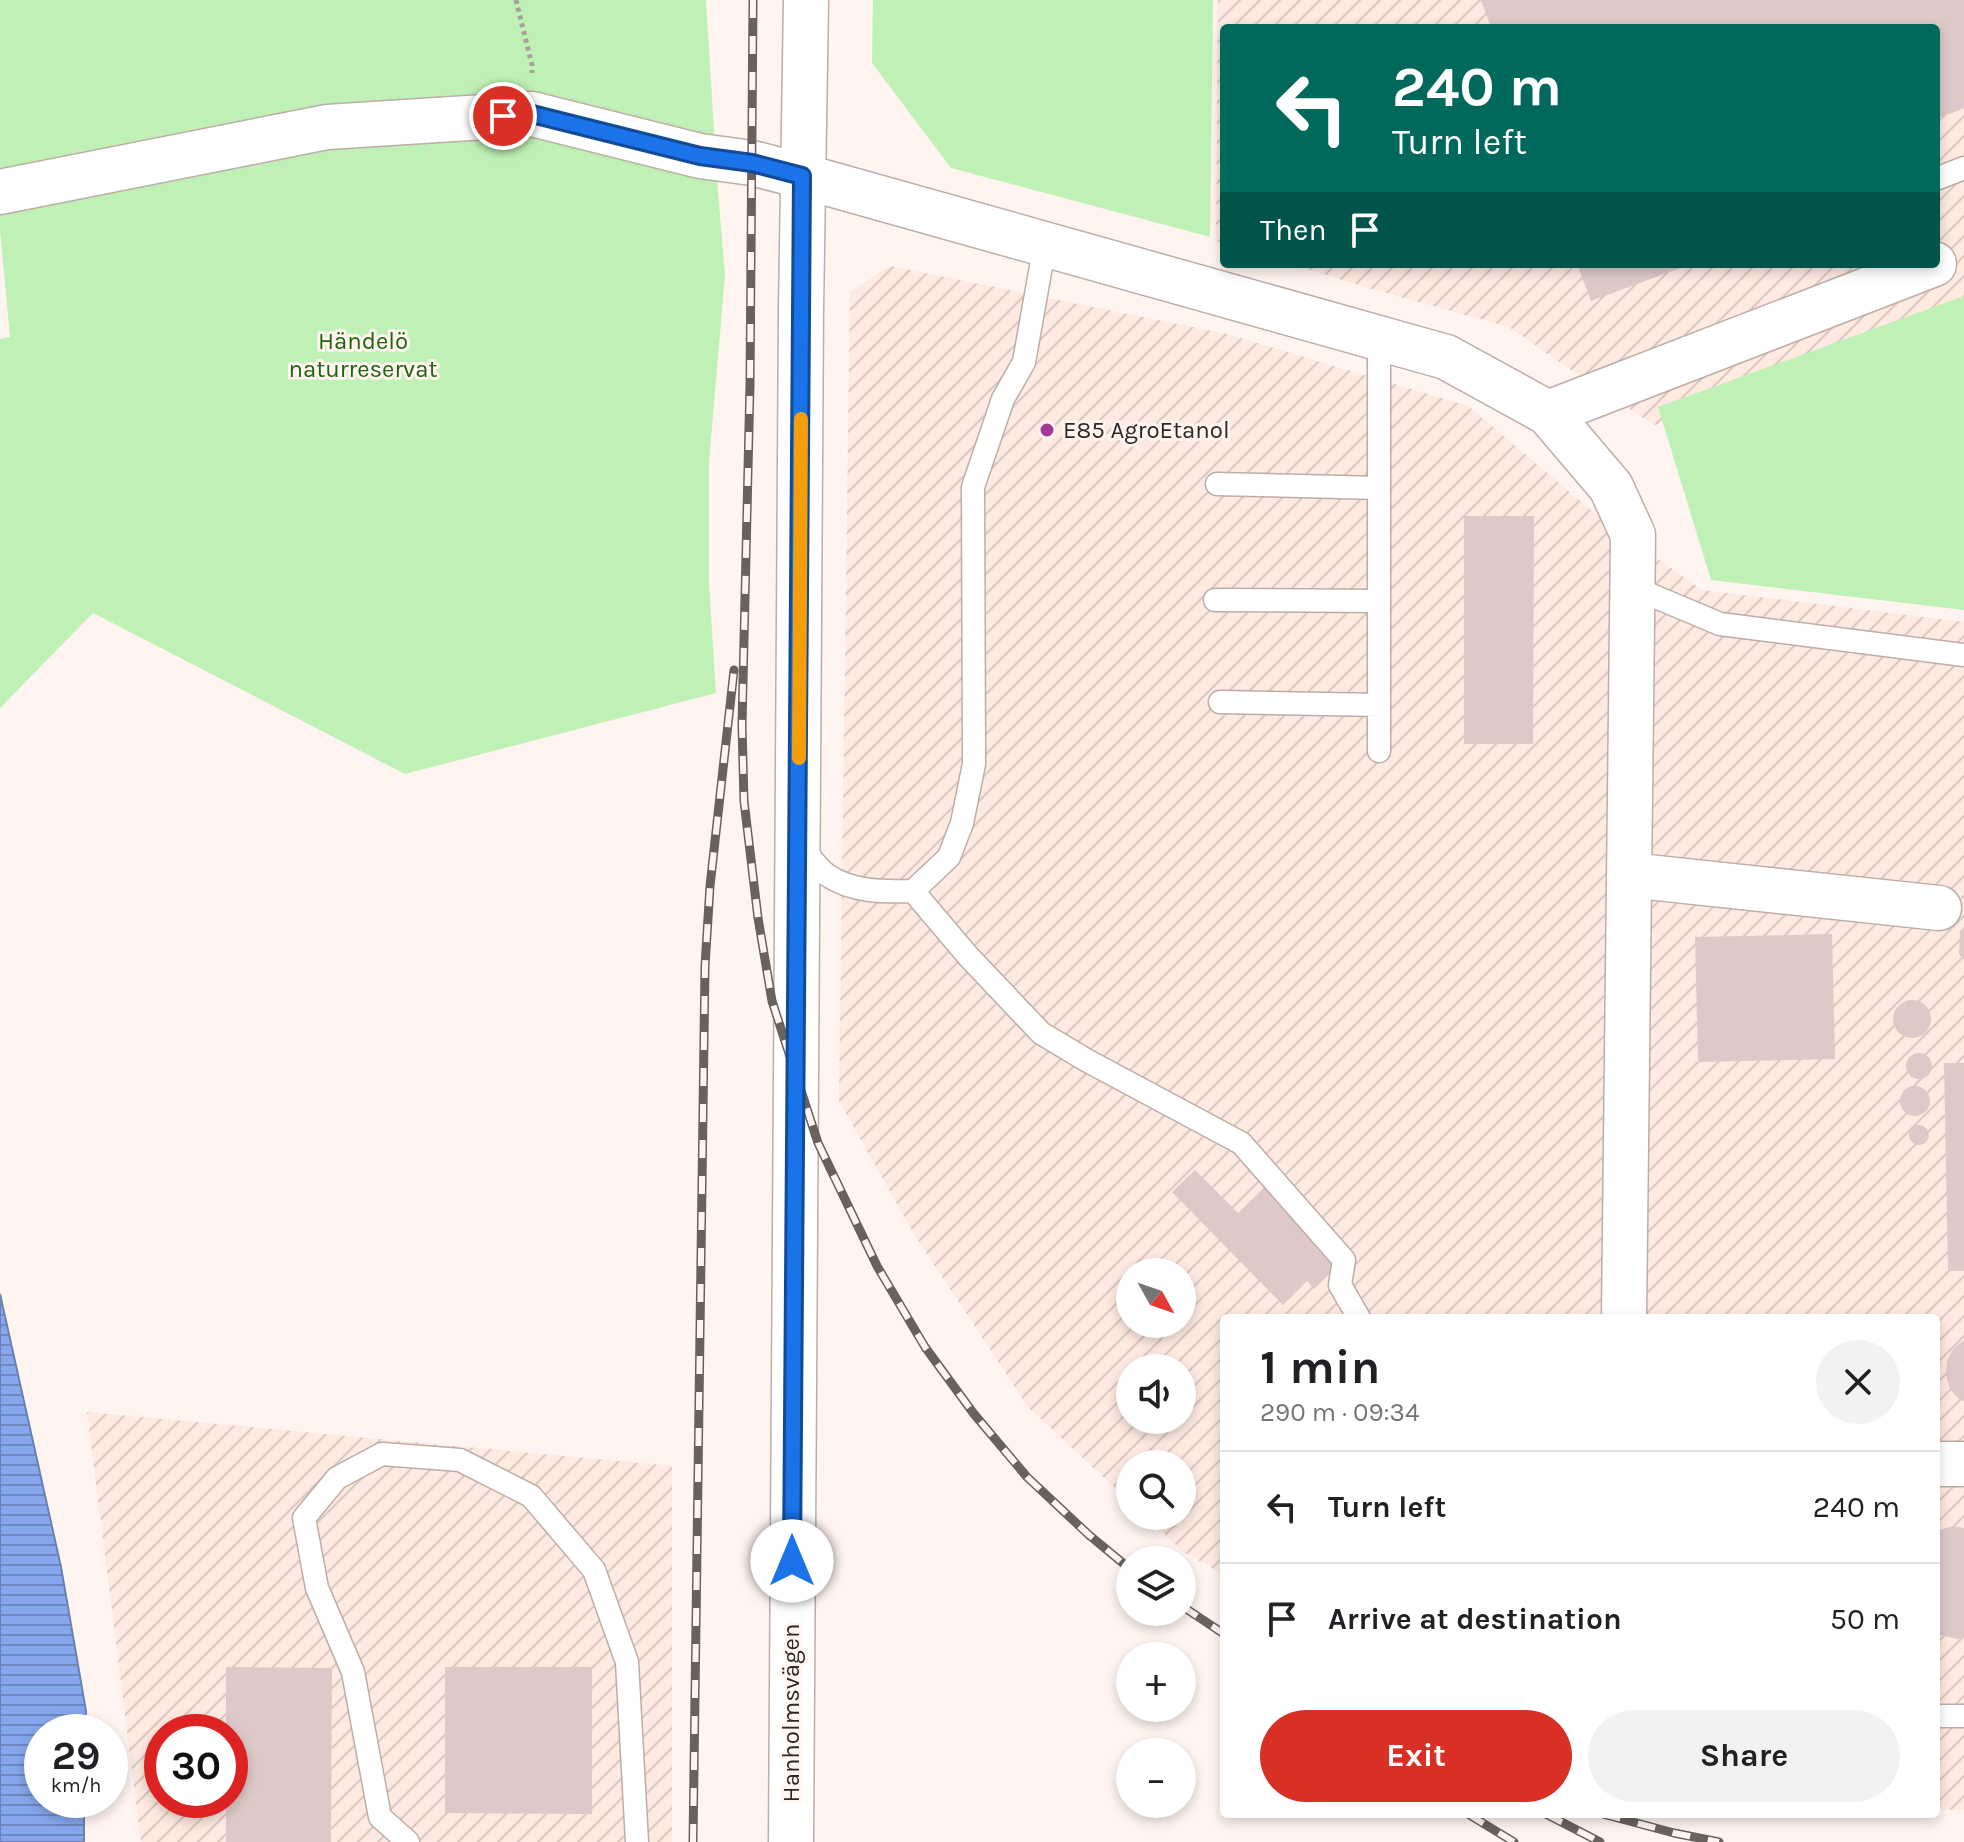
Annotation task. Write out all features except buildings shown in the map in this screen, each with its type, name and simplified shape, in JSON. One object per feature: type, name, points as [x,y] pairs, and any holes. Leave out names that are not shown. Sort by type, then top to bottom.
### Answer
[{"type":"street","name":"Hanholmsvägen","points":[[791,1842],[802,176],[806,0]]},
{"type":"street","points":[[0,192],[327,127],[532,114],[700,156],[752,163],[802,176],[1446,357],[1548,413],[1611,487],[1633,535],[1624,1314]]},
{"type":"street","points":[[1940,262],[1964,252]]},
{"type":"street","points":[[1548,413],[1925,268]]},
{"type":"street","points":[[1629,875],[1939,908]]},
{"type":"street","points":[[1940,1464],[1964,1464]]},
{"type":"lane","points":[[1940,177],[1964,168]]},
{"type":"lane","points":[[799,844],[825,874],[854,888],[886,892],[913,891],[949,857],[962,823],[974,764],[973,487],[1003,399],[1024,362],[1045,244]]},
{"type":"lane","points":[[1379,338],[1379,751]]},
{"type":"lane","points":[[1217,484],[1379,488]]},
{"type":"lane","points":[[1632,587],[1720,624],[1964,655]]},
{"type":"lane","points":[[1215,600],[1379,601]]},
{"type":"lane","points":[[1220,702],[1379,705]]},
{"type":"lane","points":[[913,891],[968,956],[1041,1033],[1241,1143],[1344,1260],[1340,1285],[1357,1314]]},
{"type":"lane","points":[[408,1842],[380,1817],[353,1672],[317,1588],[304,1518],[337,1478],[382,1454],[460,1460],[531,1496],[594,1570],[627,1662],[637,1842]]},
{"type":"lane","points":[[1940,1716],[1964,1716]]},
{"type":"path","points":[[516,0],[532,65],[532,114]]},
{"type":"shaded area","points":[[1218,0],[1964,0],[1964,312],[1655,425],[1509,327],[1303,268],[1940,268],[1940,24],[1220,24],[1220,242],[1216,241]]},
{"type":"shaded area","points":[[890,266],[1227,334],[1468,406],[1604,521],[1702,590],[1964,622],[1964,1810],[1940,1809],[1940,1314],[1220,1314],[1220,1573],[1196,1559],[1196,1546],[1177,1546],[1160,1530],[1196,1530],[1196,1450],[1116,1450],[1116,1489],[1028,1407],[914,1234],[839,1101],[850,292]]},
{"type":"shaded area","points":[[87,1412],[672,1466],[672,1842],[141,1842],[128,1738],[128,1714],[125,1714]]},
{"type":"green space","name":"Händelö naturreservat","points":[[0,0],[706,0],[725,275],[709,462],[709,584],[716,693],[405,774],[93,613],[0,708],[0,339],[10,337],[0,230]]},
{"type":"green space","points":[[873,0],[1213,0],[1210,237],[951,168],[872,63]]},
{"type":"green space","points":[[1964,296],[1964,610],[1711,580],[1658,407]]},
{"type":"water","points":[[0,1294],[61,1567],[86,1711],[86,1714],[24,1714],[24,1818],[84,1818],[84,1842],[0,1842]]},
{"type":"railway","points":[[753,0],[750,384],[742,725],[744,801],[772,1001],[818,1143],[877,1266],[925,1347],[974,1414],[1027,1477],[1116,1557]]},
{"type":"railway","points":[[693,1842],[705,966],[710,886],[734,670]]},
{"type":"railway","points":[[1196,1615],[1220,1631]]},
{"type":"railway","points":[[1475,1818],[1514,1842]]},
{"type":"railway","points":[[1554,1818],[1600,1842]]},
{"type":"railway","points":[[1618,1818],[1719,1842]]},
{"type":"slow traffic","points":[[799,758],[801,419]]},
{"type":"place","name":"E85 AgroEtanol","points":[[1047,430]]},
{"type":"route","points":[[503,116],[532,114],[700,156],[752,163],[802,176],[792,1561]]}]
